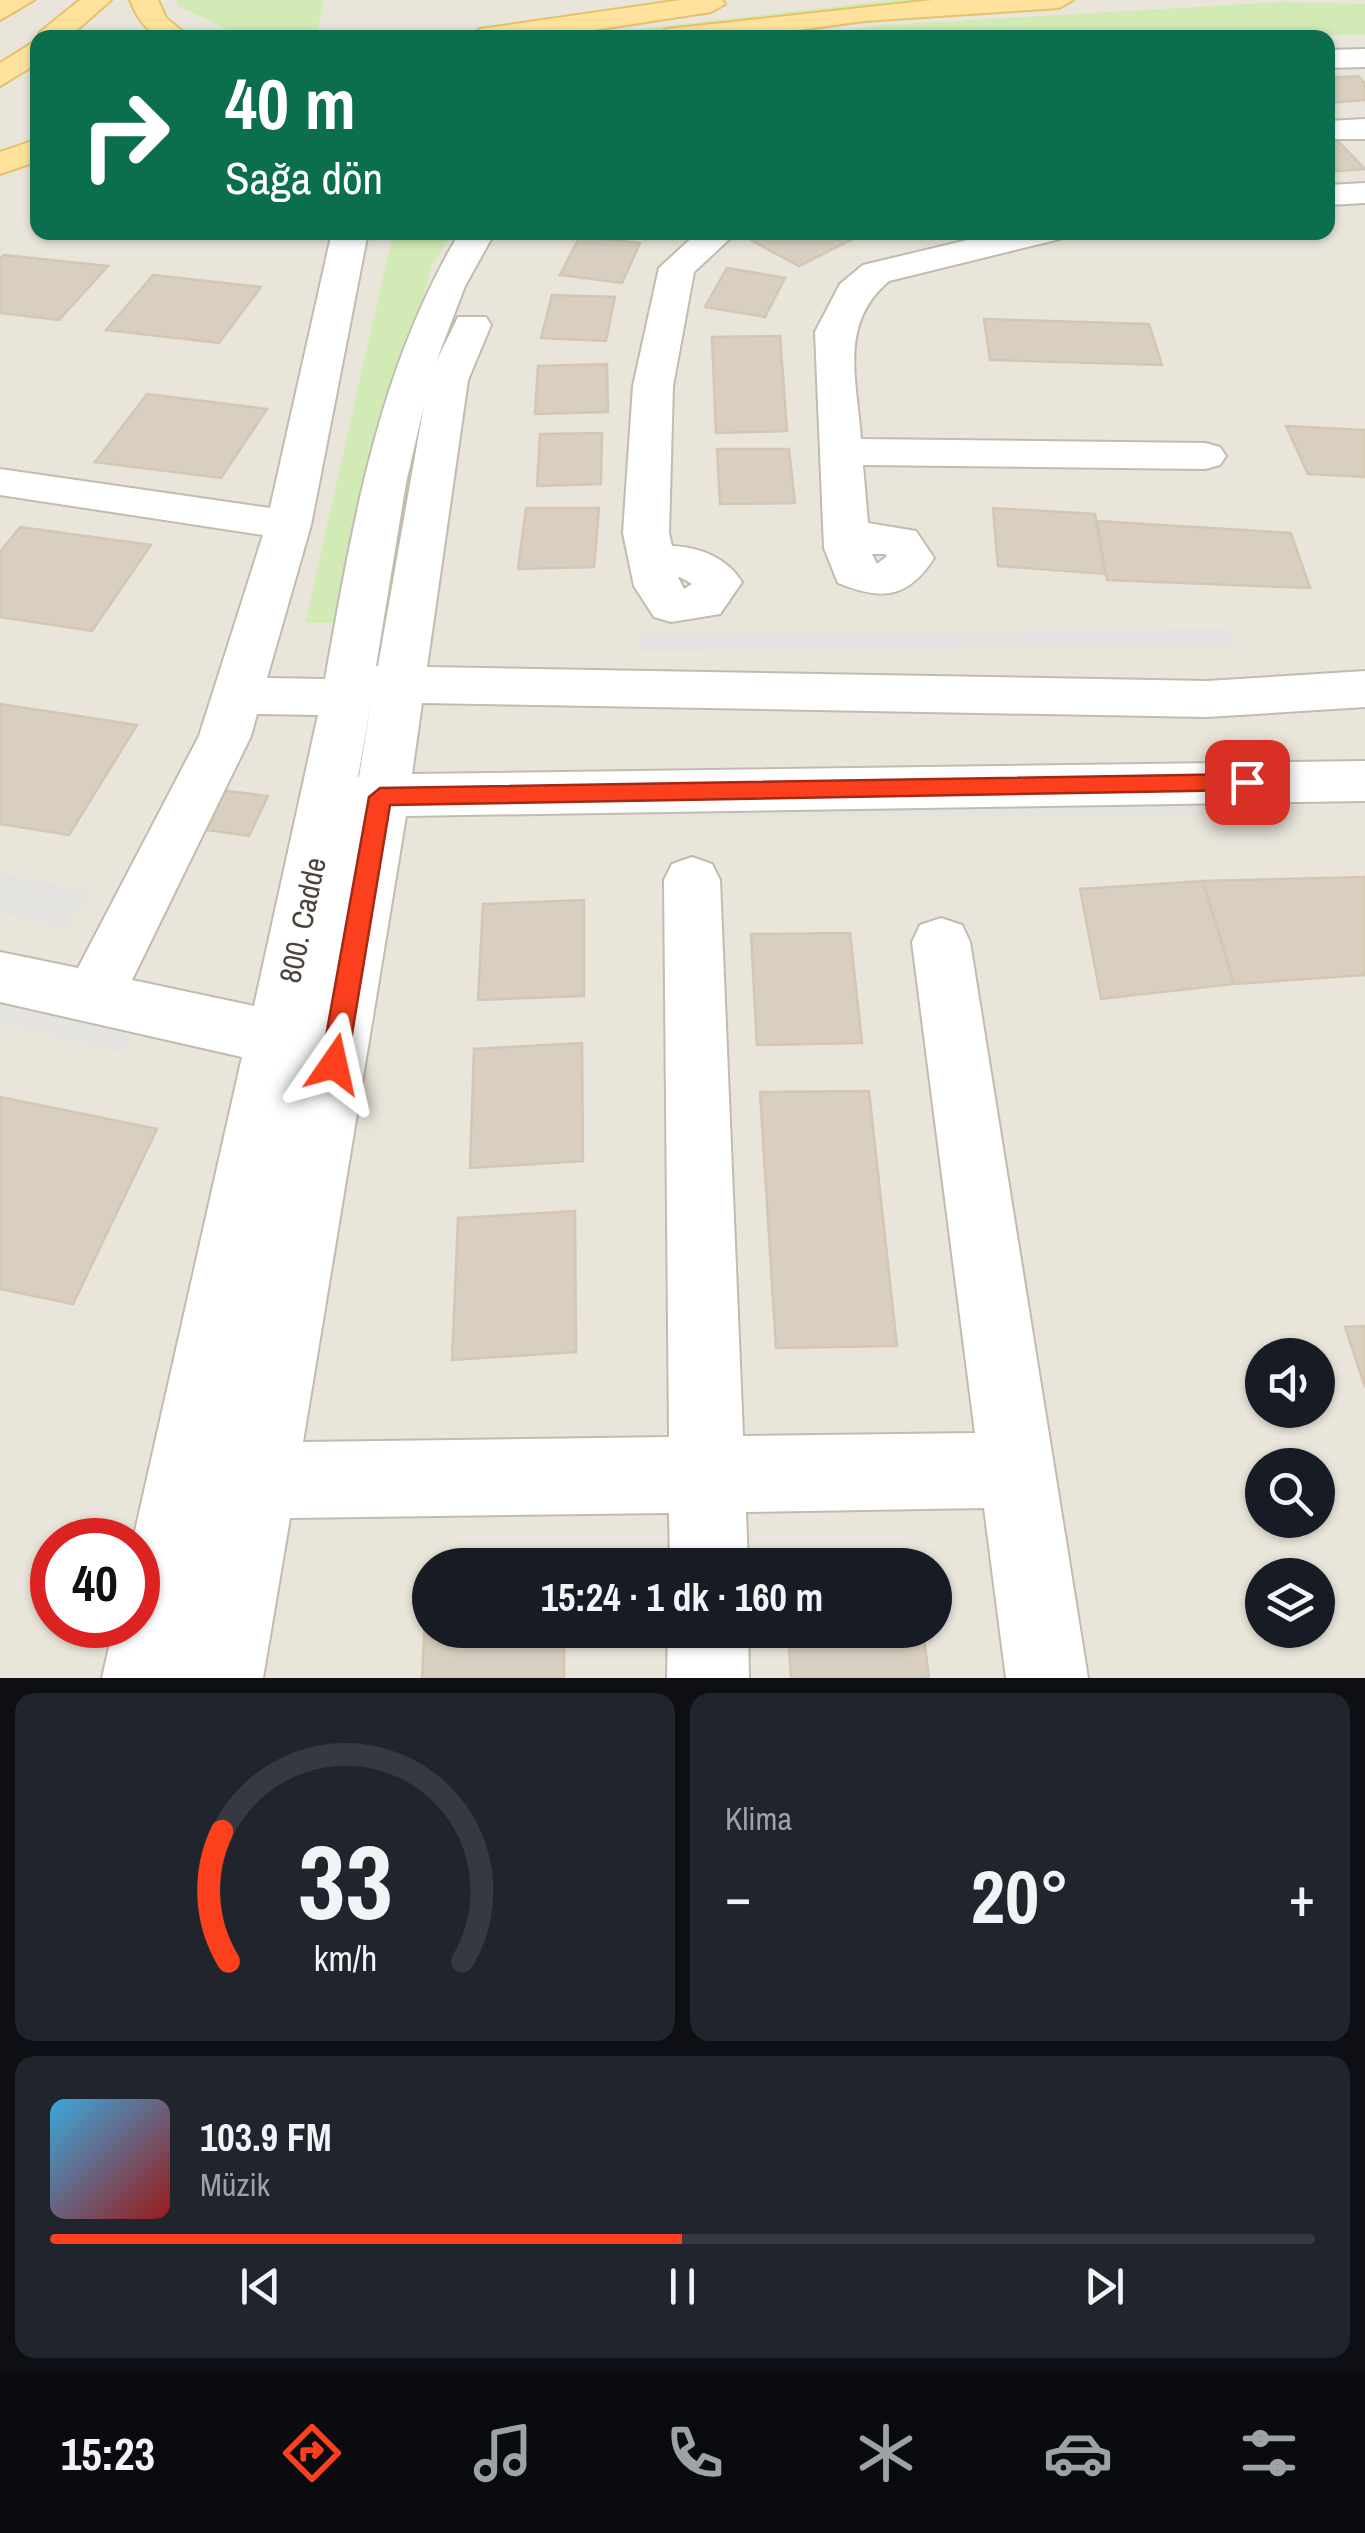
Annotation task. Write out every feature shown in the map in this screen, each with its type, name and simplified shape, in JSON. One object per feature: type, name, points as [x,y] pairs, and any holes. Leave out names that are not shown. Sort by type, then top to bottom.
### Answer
[{"type":"main road","points":[[0,12],[20,0]]},
{"type":"main road","points":[[60,30],[97,0]]},
{"type":"main road","points":[[144,0],[154,23],[165,30]]},
{"type":"main road","points":[[535,30],[739,0]]},
{"type":"main road","points":[[730,30],[864,13],[1058,0]]},
{"type":"main road","points":[[0,78],[30,54]]},
{"type":"main road","points":[[0,78],[30,76]]},
{"type":"main road","points":[[0,164],[30,131]]},
{"type":"street","points":[[1335,44],[1365,42]]},
{"type":"street","points":[[1335,59],[1365,58]]},
{"type":"street","points":[[1335,130],[1365,129]]},
{"type":"street","points":[[1335,195],[1365,193]]},
{"type":"street","points":[[92,1000],[225,736],[289,524],[348,240]]},
{"type":"street","name":"800. Cadde","points":[[222,1678],[255,1482],[354,798],[401,404],[457,262],[472,240]]},
{"type":"street","name":"800. Cadde","points":[[365,689],[448,380],[510,240]]},
{"type":"street","points":[[653,565],[646,533],[653,386],[677,268],[710,240]]},
{"type":"street","points":[[848,548],[834,332],[853,292],[876,273],[1014,240]]},
{"type":"street","points":[[841,452],[1205,456]]},
{"type":"street","points":[[0,482],[289,524]]},
{"type":"street","points":[[237,696],[365,689],[1206,699],[1365,689]]},
{"type":"street","points":[[354,798],[1365,781]]},
{"type":"street","name":"800. Cadde","points":[[143,1678],[277,1038],[354,798]]},
{"type":"street","points":[[692,880],[708,1548]]},
{"type":"street","points":[[940,942],[1047,1678]]},
{"type":"street","points":[[0,978],[277,1038]]},
{"type":"street","points":[[255,1482],[1019,1470]]},
{"type":"street","points":[[708,1648],[708,1678]]},
{"type":"shaded area","points":[[0,0],[1365,0],[1365,1678],[0,1678]]},
{"type":"shaded area","points":[[1228,628],[1236,646],[639,652],[639,634]]},
{"type":"shaded area","points":[[1285,782],[1303,816],[651,816],[651,789]]},
{"type":"shaded area","points":[[0,873],[93,892],[66,928],[0,913]]},
{"type":"shaded area","points":[[0,976],[152,1013],[119,1053],[0,1022]]},
{"type":"green space","points":[[177,0],[324,0],[318,30],[228,30],[177,5]]},
{"type":"green space","points":[[893,0],[954,0],[678,30],[631,30]]},
{"type":"green space","points":[[1282,2],[1365,4],[1365,35],[1335,35],[1335,30],[848,30]]},
{"type":"green space","points":[[391,240],[448,240],[431,266],[346,623],[305,623]]},
{"type":"building","points":[[1358,76],[1365,83],[1365,100],[1335,102],[1335,78]]},
{"type":"building","points":[[1338,141],[1365,169],[1335,171]]},
{"type":"building","points":[[578,240],[640,243],[622,283],[560,275]]},
{"type":"building","points":[[754,240],[851,240],[799,266]]},
{"type":"building","points":[[4,255],[108,266],[59,320],[0,313],[0,258]]},
{"type":"building","points":[[727,268],[785,278],[765,317],[705,307]]},
{"type":"building","points":[[153,275],[261,287],[219,343],[106,330]]},
{"type":"building","points":[[552,295],[615,297],[606,341],[541,338]]},
{"type":"building","points":[[984,319],[1149,324],[1162,365],[990,360]]},
{"type":"building","points":[[780,336],[787,431],[716,433],[712,337]]},
{"type":"building","points":[[607,364],[608,412],[535,414],[538,366]]},
{"type":"building","points":[[147,394],[267,409],[221,478],[95,462]]},
{"type":"building","points":[[1286,426],[1365,430],[1365,477],[1308,474]]},
{"type":"building","points":[[602,433],[601,484],[537,486],[540,434]]},
{"type":"building","points":[[717,449],[789,449],[795,503],[720,504]]},
{"type":"building","points":[[526,508],[599,508],[594,567],[518,569]]},
{"type":"building","points":[[993,508],[1095,514],[1105,574],[998,566]]},
{"type":"building","points":[[1097,521],[1291,533],[1310,588],[1107,580]]},
{"type":"building","points":[[20,527],[151,545],[92,631],[0,617],[0,552]]},
{"type":"building","points":[[0,704],[137,725],[69,835],[0,824]]},
{"type":"building","points":[[212,789],[268,796],[249,836],[193,828]]},
{"type":"building","points":[[1365,877],[1365,975],[1234,984],[1203,881]]},
{"type":"building","points":[[1203,881],[1234,984],[1101,999],[1080,889]]},
{"type":"building","points":[[584,900],[584,996],[478,1000],[483,904]]},
{"type":"building","points":[[850,933],[862,1043],[757,1045],[751,934]]},
{"type":"building","points":[[582,1043],[583,1161],[470,1168],[474,1049]]},
{"type":"building","points":[[869,1091],[897,1346],[776,1348],[760,1092]]},
{"type":"building","points":[[0,1097],[157,1129],[73,1304],[0,1289]]},
{"type":"building","points":[[575,1211],[576,1352],[452,1360],[458,1218]]},
{"type":"building","points":[[1365,1326],[1365,1387],[1345,1327]]},
{"type":"building","points":[[423,1648],[564,1648],[564,1678],[422,1678]]},
{"type":"building","points":[[789,1648],[925,1648],[929,1678],[791,1678]]},
{"type":"route","points":[[334,1064],[370,875],[380,797],[1247,782]]}]
